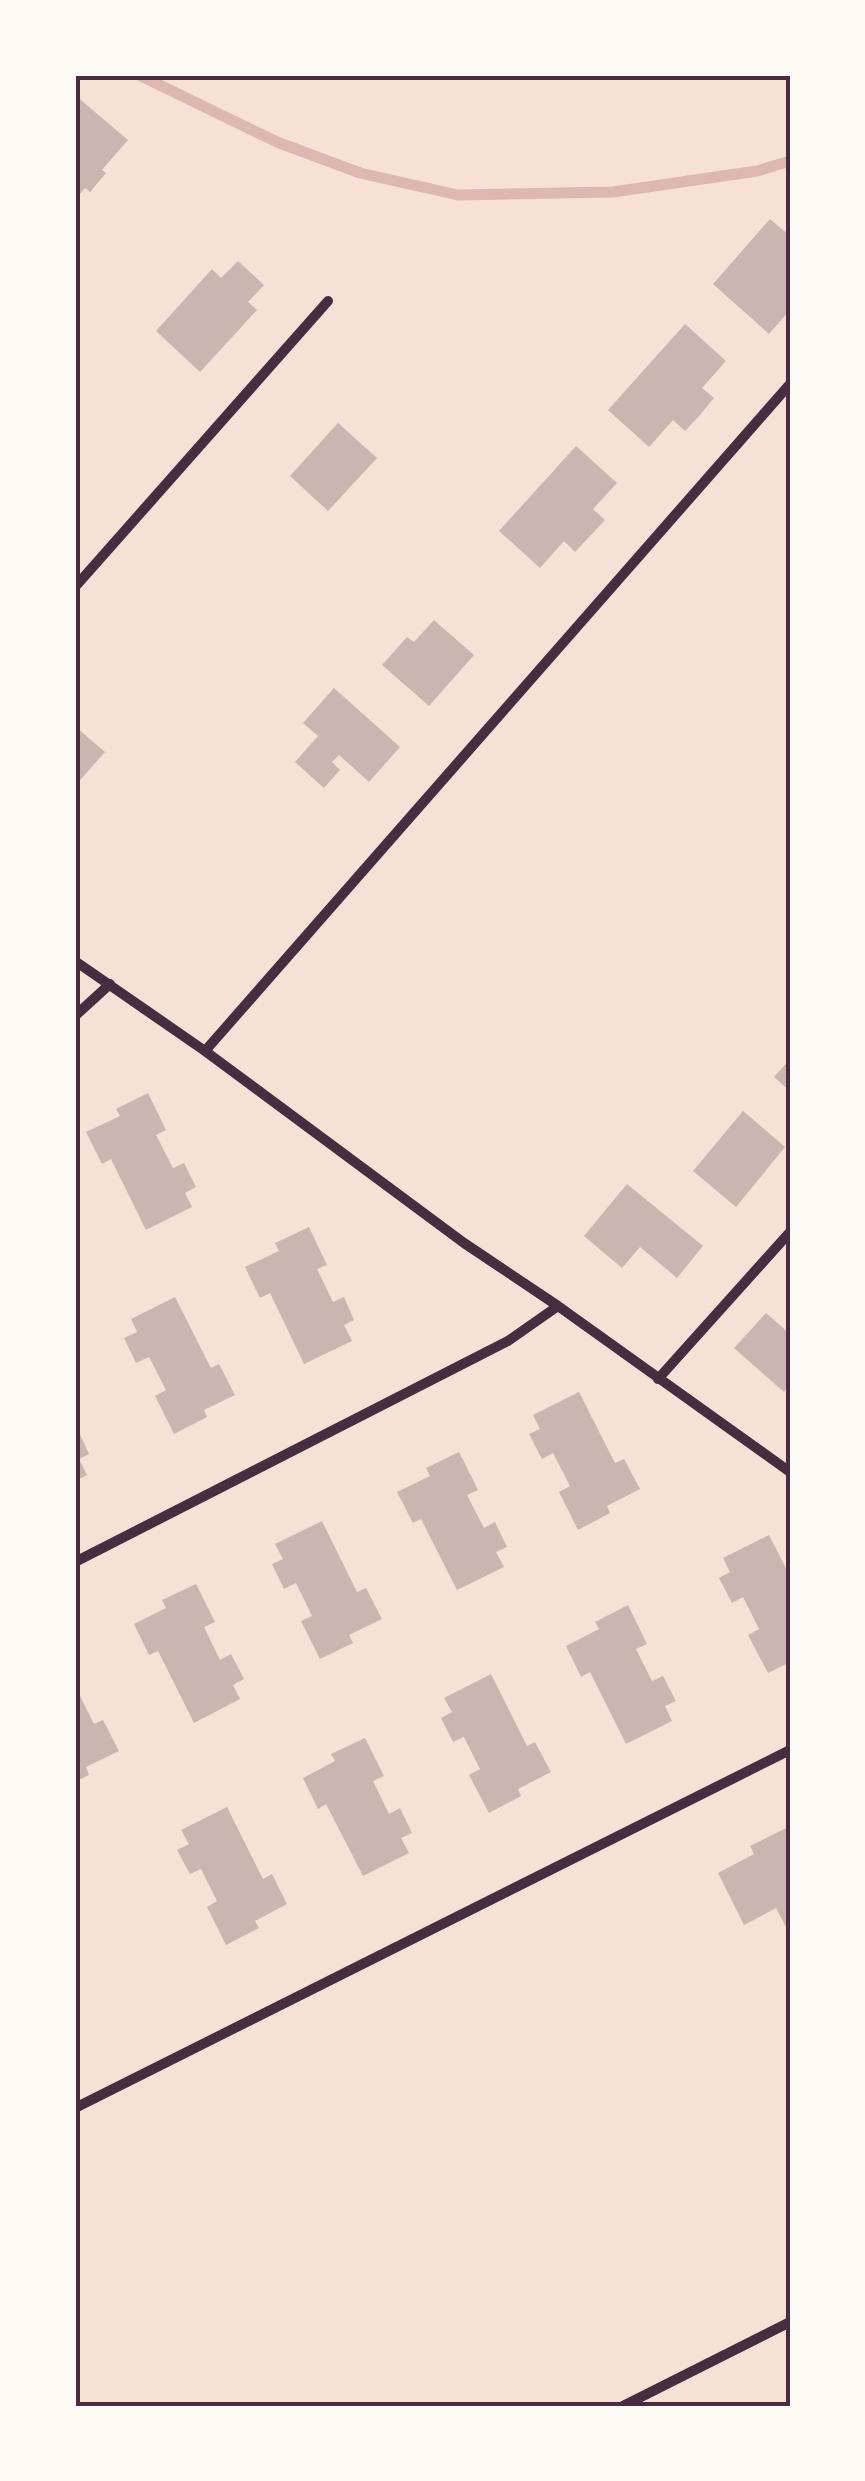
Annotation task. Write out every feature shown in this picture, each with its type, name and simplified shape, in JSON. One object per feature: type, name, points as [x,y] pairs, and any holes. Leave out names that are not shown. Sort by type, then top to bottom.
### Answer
[{"type":"street","points":[[75,586],[328,301]]},
{"type":"street","points":[[205,1051],[790,384]]},
{"type":"street","points":[[75,961],[205,1051],[464,1243],[790,1472]]},
{"type":"street","points":[[75,1016],[110,984]]},
{"type":"street","points":[[658,1379],[790,1232]]},
{"type":"street","points":[[75,1562],[508,1341],[558,1306]]},
{"type":"street","points":[[75,2108],[790,1750]]},
{"type":"street","points":[[623,2406],[790,2322]]},
{"type":"building","points":[[75,95],[128,140],[102,170],[106,173],[90,192],[85,188],[75,200]]},
{"type":"building","points":[[770,219],[790,236],[790,310],[769,334],[713,284]]},
{"type":"building","points":[[238,261],[264,285],[248,302],[257,310],[200,372],[156,331],[212,269],[221,278]]},
{"type":"building","points":[[685,324],[726,361],[702,388],[714,398],[700,415],[685,431],[673,420],[649,447],[608,410]]},
{"type":"building","points":[[338,423],[377,458],[328,511],[290,476]]},
{"type":"building","points":[[576,446],[617,483],[593,509],[605,520],[575,552],[564,541],[540,568],[499,531]]},
{"type":"building","points":[[434,620],[474,655],[429,706],[382,665],[407,637],[414,642]]},
{"type":"building","points":[[334,688],[400,747],[369,782],[339,755],[332,762],[340,770],[324,788],[295,762],[318,736],[303,723]]},
{"type":"building","points":[[75,726],[105,752],[75,786]]},
{"type":"building","points":[[790,1059],[790,1091],[774,1077]]},
{"type":"building","points":[[148,1093],[166,1130],[156,1135],[173,1168],[184,1163],[196,1187],[185,1193],[192,1207],[146,1230],[111,1159],[102,1164],[86,1132],[120,1116],[116,1109]]},
{"type":"building","points":[[743,1111],[785,1147],[736,1207],[693,1171]]},
{"type":"building","points":[[627,1184],[703,1246],[677,1278],[640,1247],[622,1268],[584,1236]]},
{"type":"building","points":[[309,1227],[327,1265],[317,1269],[333,1302],[344,1297],[354,1320],[344,1325],[352,1341],[304,1364],[270,1293],[260,1298],[245,1267],[279,1251],[275,1243]]},
{"type":"building","points":[[175,1297],[211,1368],[219,1364],[235,1395],[204,1410],[207,1417],[174,1434],[155,1396],[166,1390],[149,1357],[136,1363],[124,1338],[137,1332],[131,1319]]},
{"type":"building","points":[[766,1313],[790,1334],[790,1385],[784,1392],[734,1348]]},
{"type":"building","points":[[579,1392],[615,1463],[624,1459],[640,1489],[607,1506],[610,1513],[578,1530],[559,1492],[570,1486],[553,1453],[542,1459],[529,1434],[540,1429],[533,1415]]},
{"type":"building","points":[[79,1432],[89,1454],[79,1459],[87,1475],[75,1481],[75,1433]]},
{"type":"building","points":[[459,1452],[478,1490],[467,1495],[484,1528],[495,1522],[507,1547],[496,1552],[504,1567],[457,1590],[421,1519],[413,1523],[397,1492],[430,1476],[426,1468]]},
{"type":"building","points":[[322,1521],[357,1592],[366,1588],[382,1619],[349,1635],[353,1643],[320,1659],[301,1621],[312,1616],[296,1583],[284,1589],[272,1564],[283,1559],[275,1544]]},
{"type":"building","points":[[769,1535],[790,1576],[790,1662],[768,1673],[748,1635],[759,1629],[743,1597],[732,1603],[719,1578],[730,1572],[723,1558]]},
{"type":"building","points":[[196,1584],[215,1622],[204,1627],[220,1660],[231,1654],[244,1679],[233,1685],[240,1699],[194,1723],[158,1651],[149,1655],[134,1624],[166,1608],[162,1600]]},
{"type":"building","points":[[628,1605],[647,1644],[636,1649],[652,1681],[663,1676],[676,1701],[665,1706],[672,1721],[626,1744],[590,1672],[581,1677],[566,1646],[599,1629],[595,1622]]},
{"type":"building","points":[[491,1674],[527,1746],[535,1742],[551,1772],[518,1789],[521,1796],[489,1813],[469,1775],[480,1769],[464,1737],[453,1742],[441,1718],[452,1712],[444,1698]]},
{"type":"building","points":[[75,1686],[94,1724],[103,1720],[119,1751],[86,1767],[89,1775],[75,1782]]},
{"type":"building","points":[[365,1738],[384,1776],[373,1781],[389,1814],[400,1808],[412,1833],[401,1838],[409,1853],[363,1876],[326,1804],[318,1809],[303,1778],[335,1761],[331,1754]]},
{"type":"building","points":[[227,1807],[263,1879],[272,1874],[287,1904],[255,1921],[259,1928],[226,1945],[207,1907],[217,1901],[201,1869],[190,1874],[177,1850],[189,1844],[181,1830]]},
{"type":"building","points":[[790,1826],[790,1935],[776,1908],[744,1925],[718,1873],[754,1854],[750,1846]]},
{"type":"waterway","points":[[139,75],[277,142],[360,173],[458,195],[613,192],[757,171],[790,161]]}]
